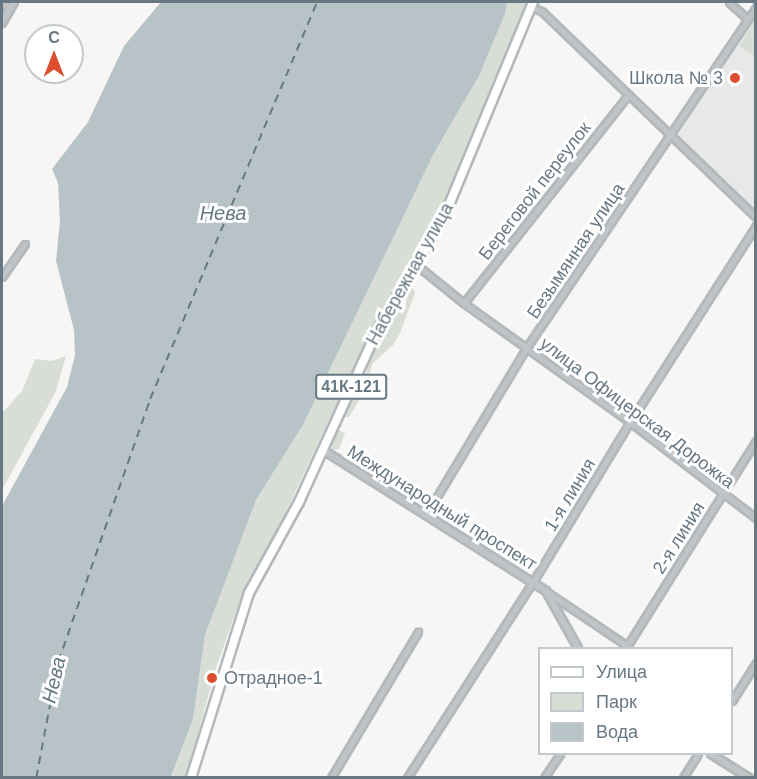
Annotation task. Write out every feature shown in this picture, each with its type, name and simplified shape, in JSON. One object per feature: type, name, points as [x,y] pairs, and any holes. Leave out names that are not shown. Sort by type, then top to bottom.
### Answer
[{"type":"main road","name":"Набережная улица","points":[[191,777],[249,593],[284,531],[378,329],[417,265],[455,193],[532,4]]},
{"type":"street","points":[[4,2],[9,10]]},
{"type":"street","points":[[2,23],[14,2]]},
{"type":"street","points":[[729,2],[748,19]]},
{"type":"street","points":[[532,4],[756,217]]},
{"type":"street","name":"Безымянная улица","points":[[426,515],[527,347],[756,7]]},
{"type":"street","name":"Береговой переулок","points":[[464,303],[628,95]]},
{"type":"street","name":"1-я линия","points":[[407,777],[533,582],[630,422],[756,226]]},
{"type":"street","points":[[2,277],[25,244]]},
{"type":"street","name":"улица Офицерская Дорожка","points":[[417,265],[464,303],[630,422],[756,518]]},
{"type":"street","name":"2-я линия","points":[[627,647],[756,441]]},
{"type":"street","name":"Международный проспект","points":[[323,450],[533,582],[627,647]]},
{"type":"street","name":"Международный проспект","points":[[546,591],[577,647]]},
{"type":"street","points":[[331,777],[418,632]]},
{"type":"street","points":[[733,699],[756,663]]},
{"type":"street","points":[[544,777],[559,755]]},
{"type":"street","points":[[683,777],[697,755]]},
{"type":"street","points":[[714,755],[748,777]]},
{"type":"shaded area","name":"Школа № 3","points":[[755,20],[755,211],[677,136]]},
{"type":"green space","points":[[507,2],[527,2],[438,217],[372,327],[280,525],[243,592],[216,668],[186,777],[171,778],[193,719],[205,635],[256,500],[303,425],[433,155],[479,76],[505,14]]},
{"type":"green space","points":[[756,21],[755,57],[739,46]]},
{"type":"green space","points":[[413,288],[415,293],[400,333],[393,345],[373,363],[364,392],[349,417],[345,417],[361,377],[367,373],[367,360],[378,339],[387,334],[388,322],[393,319],[396,308],[399,305],[405,309],[408,289]]},
{"type":"green space","points":[[66,356],[56,391],[2,490],[2,413],[22,391],[35,359],[52,361]]},
{"type":"green space","points":[[338,430],[345,433],[339,449],[333,450],[331,440]]},
{"type":"water","name":"Нева","points":[[161,2],[507,2],[505,14],[479,76],[433,155],[303,425],[256,500],[205,635],[193,719],[171,777],[2,777],[2,506],[67,387],[75,355],[74,330],[56,261],[60,221],[58,183],[52,169],[88,122],[124,46]]},
{"type":"ferry route","points":[[36,778],[58,662],[150,399],[317,2]]},
{"type":"place","name":"Школа № 3","points":[[735,78]]},
{"type":"place","name":"Отрадное-1","points":[[212,678]]}]
